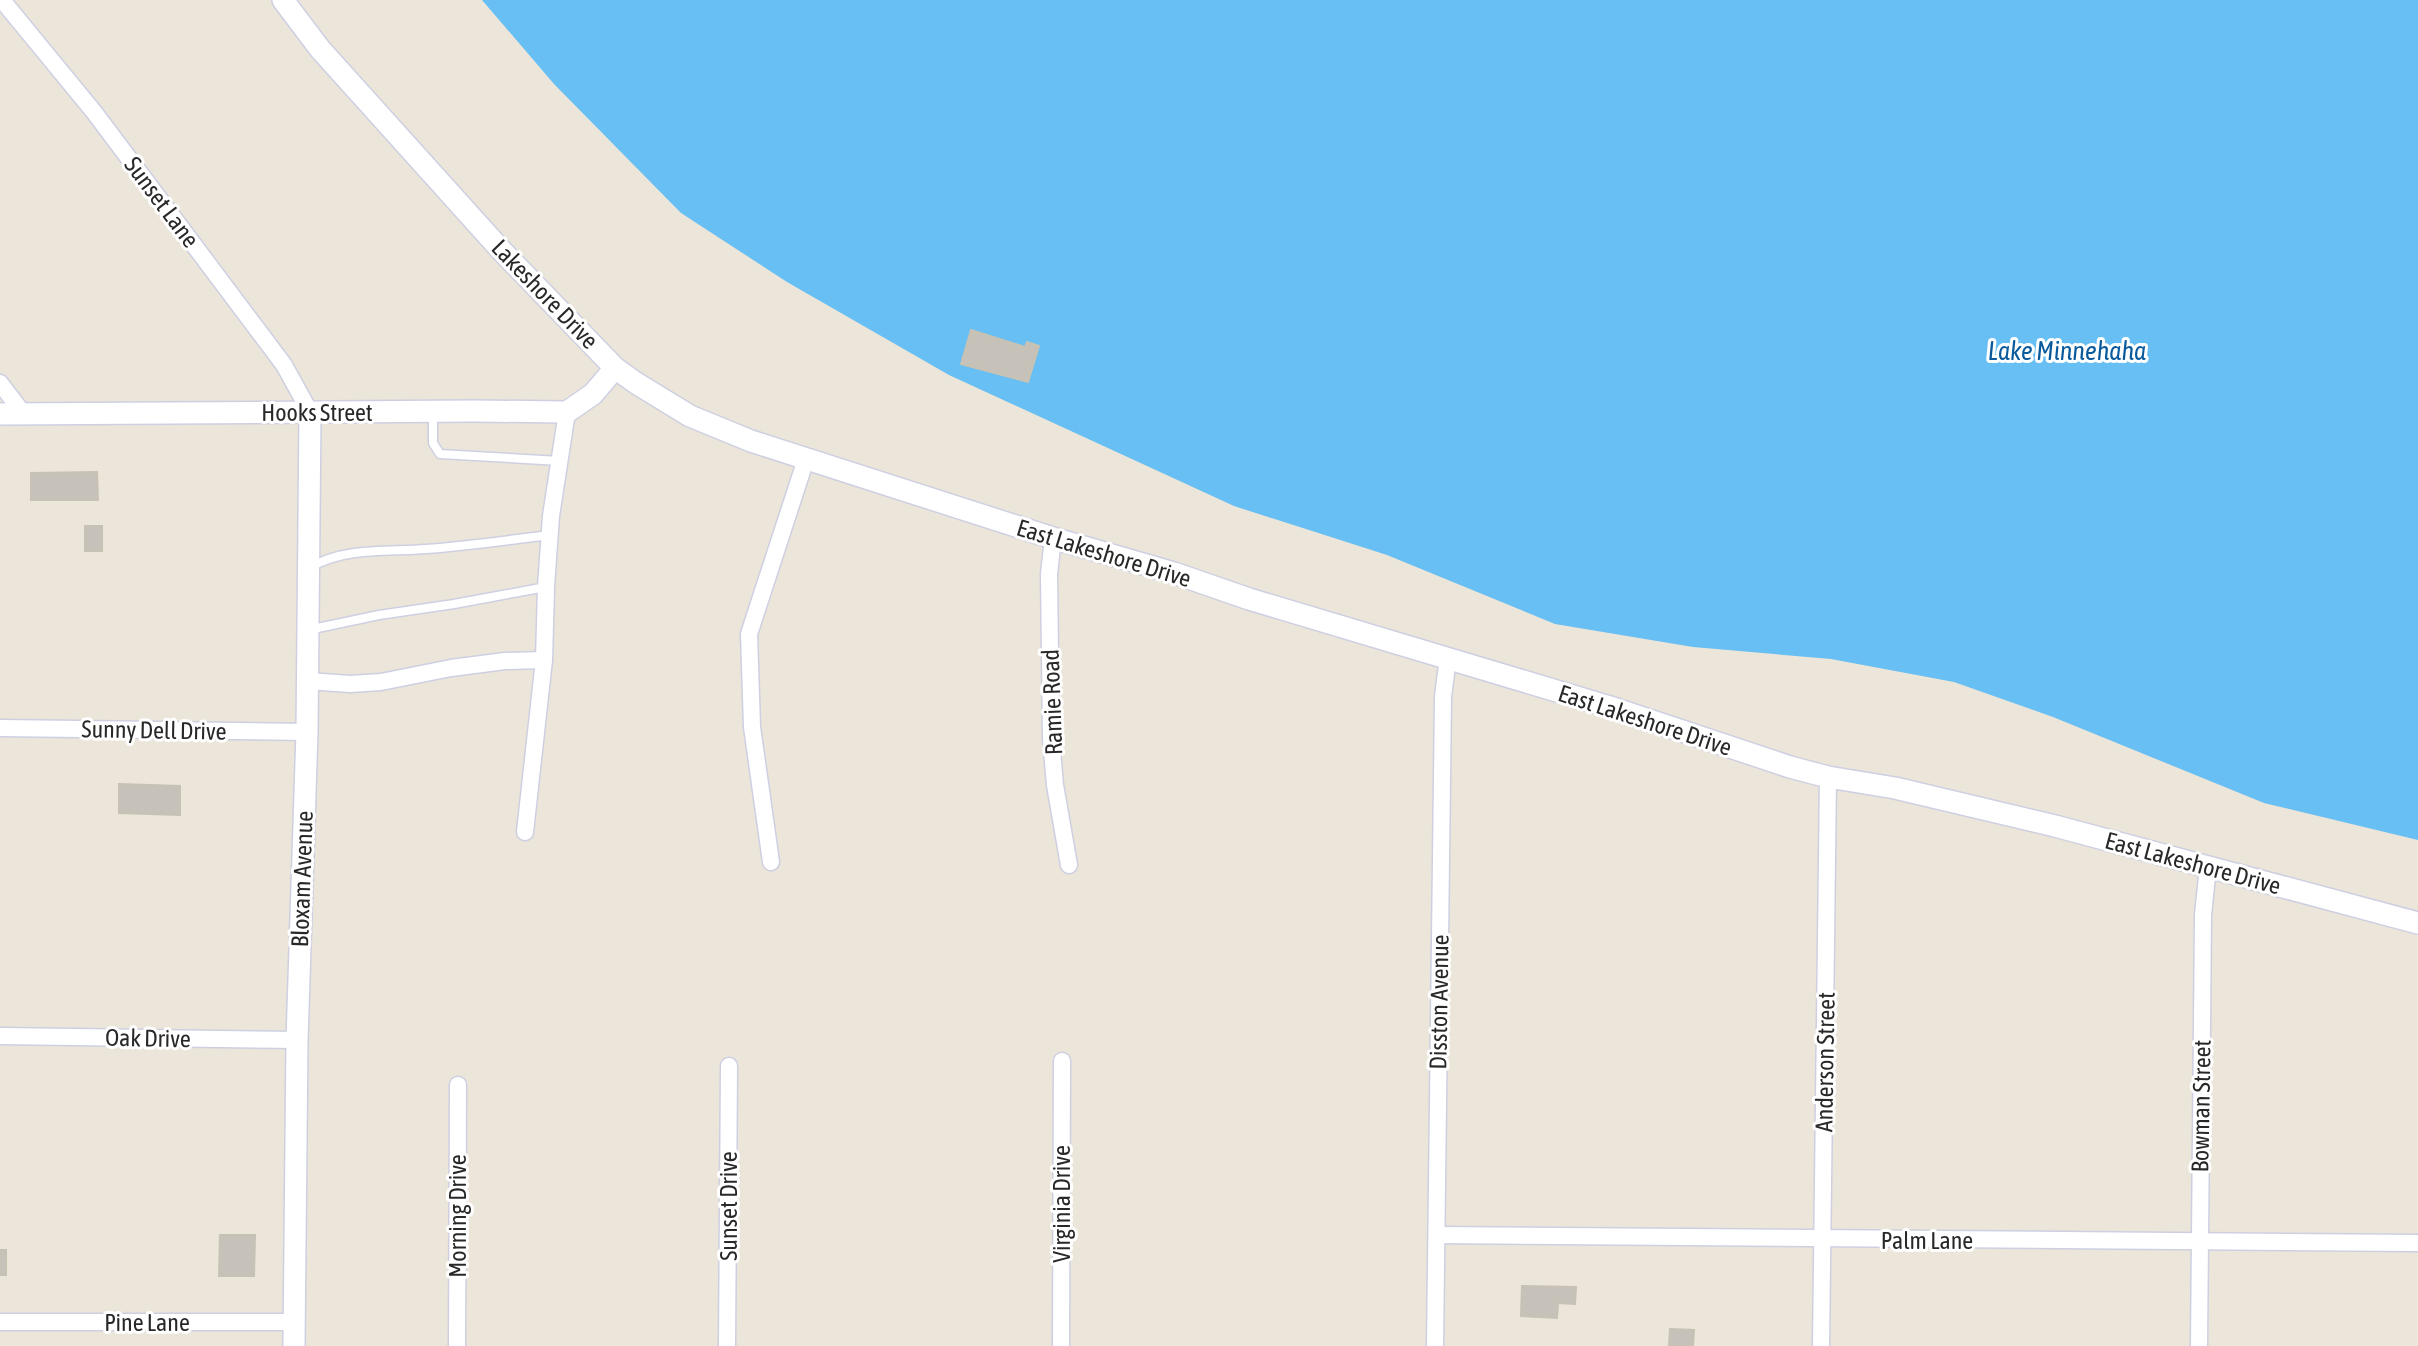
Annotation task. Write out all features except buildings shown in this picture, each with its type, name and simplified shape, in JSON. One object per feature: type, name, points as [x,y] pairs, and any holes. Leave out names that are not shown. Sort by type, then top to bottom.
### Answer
[{"type":"street","name":"Sunset Lane","points":[[2,0],[94,112],[284,365],[310,412]]},
{"type":"street","name":"Lakeshore Drive","points":[[283,0],[320,49],[501,250],[615,368],[690,416],[751,441],[881,484]]},
{"type":"street","points":[[525,832],[544,660],[549,535],[567,412],[593,394],[615,368]]},
{"type":"street","points":[[0,383],[23,414]]},
{"type":"street","name":"Bloxam Avenue","points":[[295,1346],[297,1040],[307,732],[310,412]]},
{"type":"street","name":"Hooks Street","points":[[0,414],[567,412]]},
{"type":"street","points":[[771,862],[752,727],[750,634],[806,459]]},
{"type":"street","name":"East Lakeshore Drive","points":[[881,484],[1610,707],[1790,767],[1828,777],[1895,788],[2055,826],[2418,923]]},
{"type":"street","name":"Ramie Road","points":[[1053,538],[1049,574],[1051,739],[1055,785],[1069,865]]},
{"type":"street","name":"Disston Avenue","points":[[1435,1346],[1443,696],[1448,657]]},
{"type":"street","points":[[308,681],[350,684],[381,682],[451,668],[505,661],[544,660]]},
{"type":"street","name":"Sunny Dell Drive","points":[[0,728],[307,732]]},
{"type":"street","name":"Anderson Street","points":[[1821,1346],[1828,777]]},
{"type":"street","name":"Bowman Street","points":[[2199,1346],[2203,915],[2208,867]]},
{"type":"street","name":"Oak Drive","points":[[0,1036],[297,1040]]},
{"type":"street","name":"Virginia Drive","points":[[1061,1346],[1062,1061]]},
{"type":"street","name":"Sunset Drive","points":[[727,1346],[729,1066]]},
{"type":"street","name":"Morning Drive","points":[[457,1346],[458,1085]]},
{"type":"street","name":"Palm Lane","points":[[1437,1235],[2418,1243]]},
{"type":"street","name":"Pine Lane","points":[[0,1322],[294,1322]]},
{"type":"lane","points":[[432,411],[432,443],[440,454],[559,461]]},
{"type":"lane","points":[[309,568],[325,559],[341,555],[549,535]]},
{"type":"lane","points":[[308,630],[379,615],[546,587]]},
{"type":"water","name":"Lake Minnehaha","points":[[482,0],[2418,0],[2418,840],[2264,803],[2053,717],[1954,682],[1831,659],[1693,647],[1555,624],[1387,555],[1234,506],[949,375],[787,282],[681,213],[554,84]]}]
